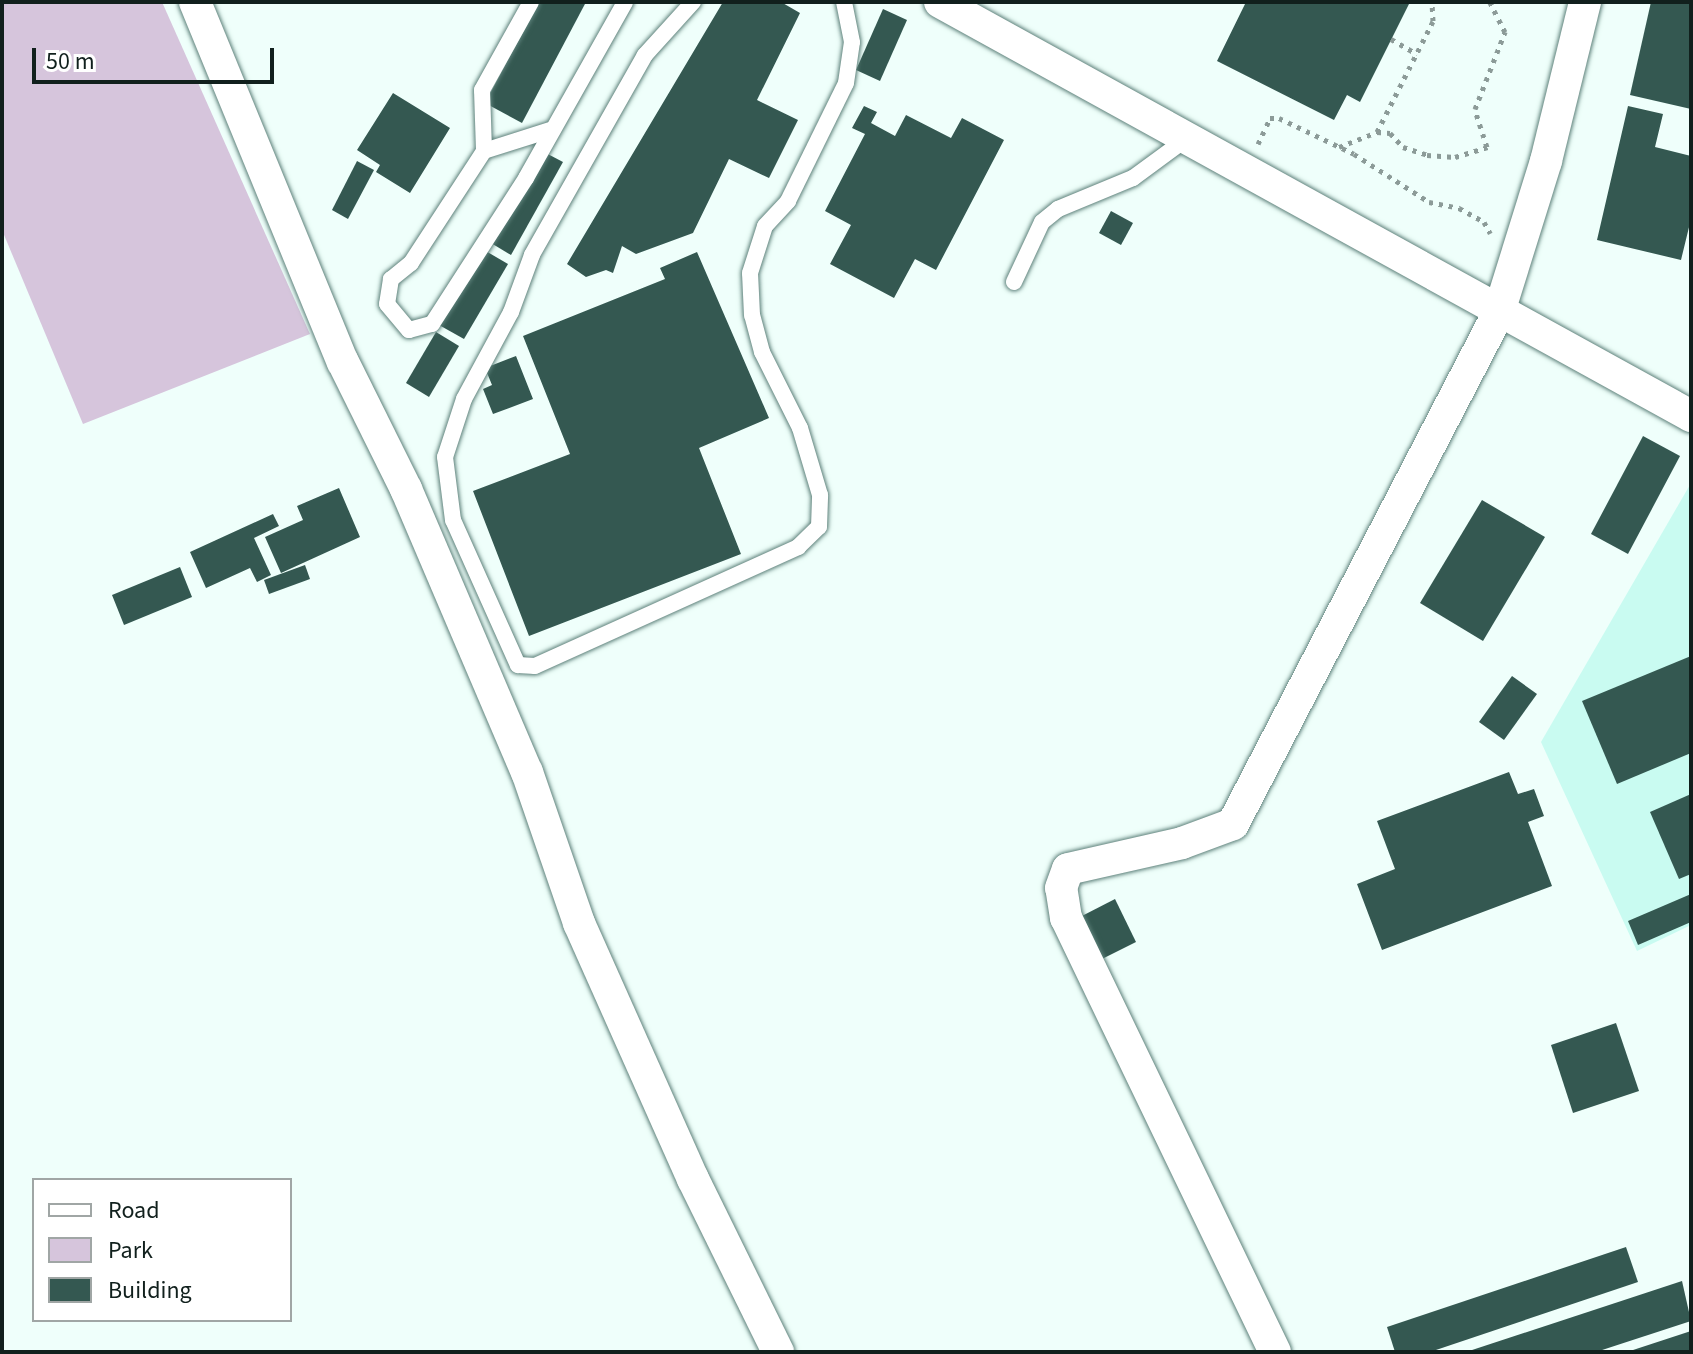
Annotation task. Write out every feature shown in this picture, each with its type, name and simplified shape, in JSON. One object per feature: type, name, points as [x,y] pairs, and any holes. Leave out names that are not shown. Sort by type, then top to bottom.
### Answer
[{"type":"street","points":[[195,2],[343,362],[406,489],[527,772],[579,923],[693,1179],[778,1352]]},
{"type":"street","points":[[940,2],[1691,416]]},
{"type":"street","points":[[1275,1352],[1066,918],[1061,888],[1068,869],[1182,843],[1233,824],[1499,312],[1546,161],[1585,2]]},
{"type":"lane","points":[[531,2],[482,90],[484,151],[411,263],[391,279],[387,304],[409,330],[432,324],[526,178],[550,130],[625,2]]},
{"type":"lane","points":[[693,2],[645,55],[532,255],[511,312],[464,399],[445,457],[453,520],[518,665],[535,666],[755,567],[798,547],[819,527],[820,495],[800,428],[755,328],[750,273],[765,226],[788,201],[846,83],[852,42],[844,2]]},
{"type":"lane","points":[[484,151],[550,130]]},
{"type":"lane","points":[[1014,282],[1042,222],[1058,209],[1133,178],[1186,139]]},
{"type":"path","points":[[1377,132],[1433,21],[1432,2]]},
{"type":"path","points":[[1339,147],[1377,132],[1390,133],[1403,147],[1427,155],[1455,157],[1487,147],[1475,109],[1505,32],[1490,2]]},
{"type":"path","points":[[1391,39],[1417,54]]},
{"type":"path","points":[[1256,148],[1270,118],[1279,118],[1339,147],[1429,202],[1459,208],[1484,222],[1496,244]]},
{"type":"shaded area","points":[[1691,483],[1691,925],[1637,951],[1541,742]]},
{"type":"green space","points":[[2,2],[162,2],[310,334],[83,424],[2,230]]},
{"type":"building","points":[[539,2],[586,2],[522,123],[485,103]]},
{"type":"building","points":[[723,2],[781,2],[800,13],[757,100],[798,120],[769,178],[729,159],[693,233],[636,254],[622,246],[613,273],[606,270],[586,277],[567,264]]},
{"type":"building","points":[[1246,2],[1410,2],[1360,102],[1347,95],[1334,120],[1217,61]]},
{"type":"building","points":[[1651,2],[1691,2],[1691,109],[1630,95]]},
{"type":"building","points":[[883,9],[907,20],[880,81],[856,70]]},
{"type":"building","points":[[393,93],[450,128],[410,193],[376,172],[380,165],[357,150]]},
{"type":"building","points":[[864,106],[877,112],[871,123],[895,136],[906,115],[951,138],[962,118],[1004,140],[936,270],[915,259],[894,298],[830,264],[851,225],[825,211],[865,134],[852,128]]},
{"type":"building","points":[[1628,106],[1663,114],[1655,147],[1691,156],[1691,219],[1681,260],[1597,240]]},
{"type":"building","points":[[542,151],[563,162],[511,255],[491,243]]},
{"type":"building","points":[[357,161],[374,170],[348,219],[332,210]]},
{"type":"building","points":[[1111,211],[1133,223],[1121,245],[1099,233]]},
{"type":"building","points":[[484,250],[508,264],[464,339],[439,325]]},
{"type":"building","points":[[697,252],[769,418],[699,448],[741,554],[529,636],[473,491],[570,454],[523,336],[665,279],[660,268]]},
{"type":"building","points":[[436,332],[459,346],[429,397],[406,383]]},
{"type":"building","points":[[516,356],[533,399],[493,414],[483,389],[492,385],[485,368]]},
{"type":"building","points":[[1643,436],[1680,456],[1628,554],[1591,534]]},
{"type":"building","points":[[339,488],[360,537],[281,573],[265,537],[303,520],[297,506]]},
{"type":"building","points":[[1482,500],[1545,537],[1483,641],[1420,603]]},
{"type":"building","points":[[273,514],[279,526],[254,538],[271,575],[257,582],[250,568],[206,588],[190,552]]},
{"type":"building","points":[[305,565],[310,579],[269,594],[264,580]]},
{"type":"building","points":[[180,567],[192,597],[124,625],[112,595]]},
{"type":"building","points":[[1691,656],[1691,753],[1617,784],[1582,701]]},
{"type":"building","points":[[1512,676],[1537,694],[1504,740],[1479,722]]},
{"type":"building","points":[[1509,772],[1518,794],[1534,789],[1544,816],[1528,822],[1552,886],[1382,950],[1357,884],[1395,869],[1377,821]]},
{"type":"building","points":[[1691,794],[1691,874],[1679,879],[1650,812]]},
{"type":"building","points":[[1691,894],[1691,922],[1638,945],[1628,921]]},
{"type":"building","points":[[1115,899],[1136,942],[1100,960],[1078,918]]},
{"type":"building","points":[[1616,1023],[1639,1091],[1573,1113],[1551,1045]]},
{"type":"building","points":[[1626,1247],[1638,1282],[1430,1352],[1395,1352],[1387,1327]]},
{"type":"building","points":[[1682,1281],[1691,1321],[1596,1352],[1466,1352]]},
{"type":"building","points":[[1691,1331],[1691,1352],[1630,1352],[1630,1351]]}]
